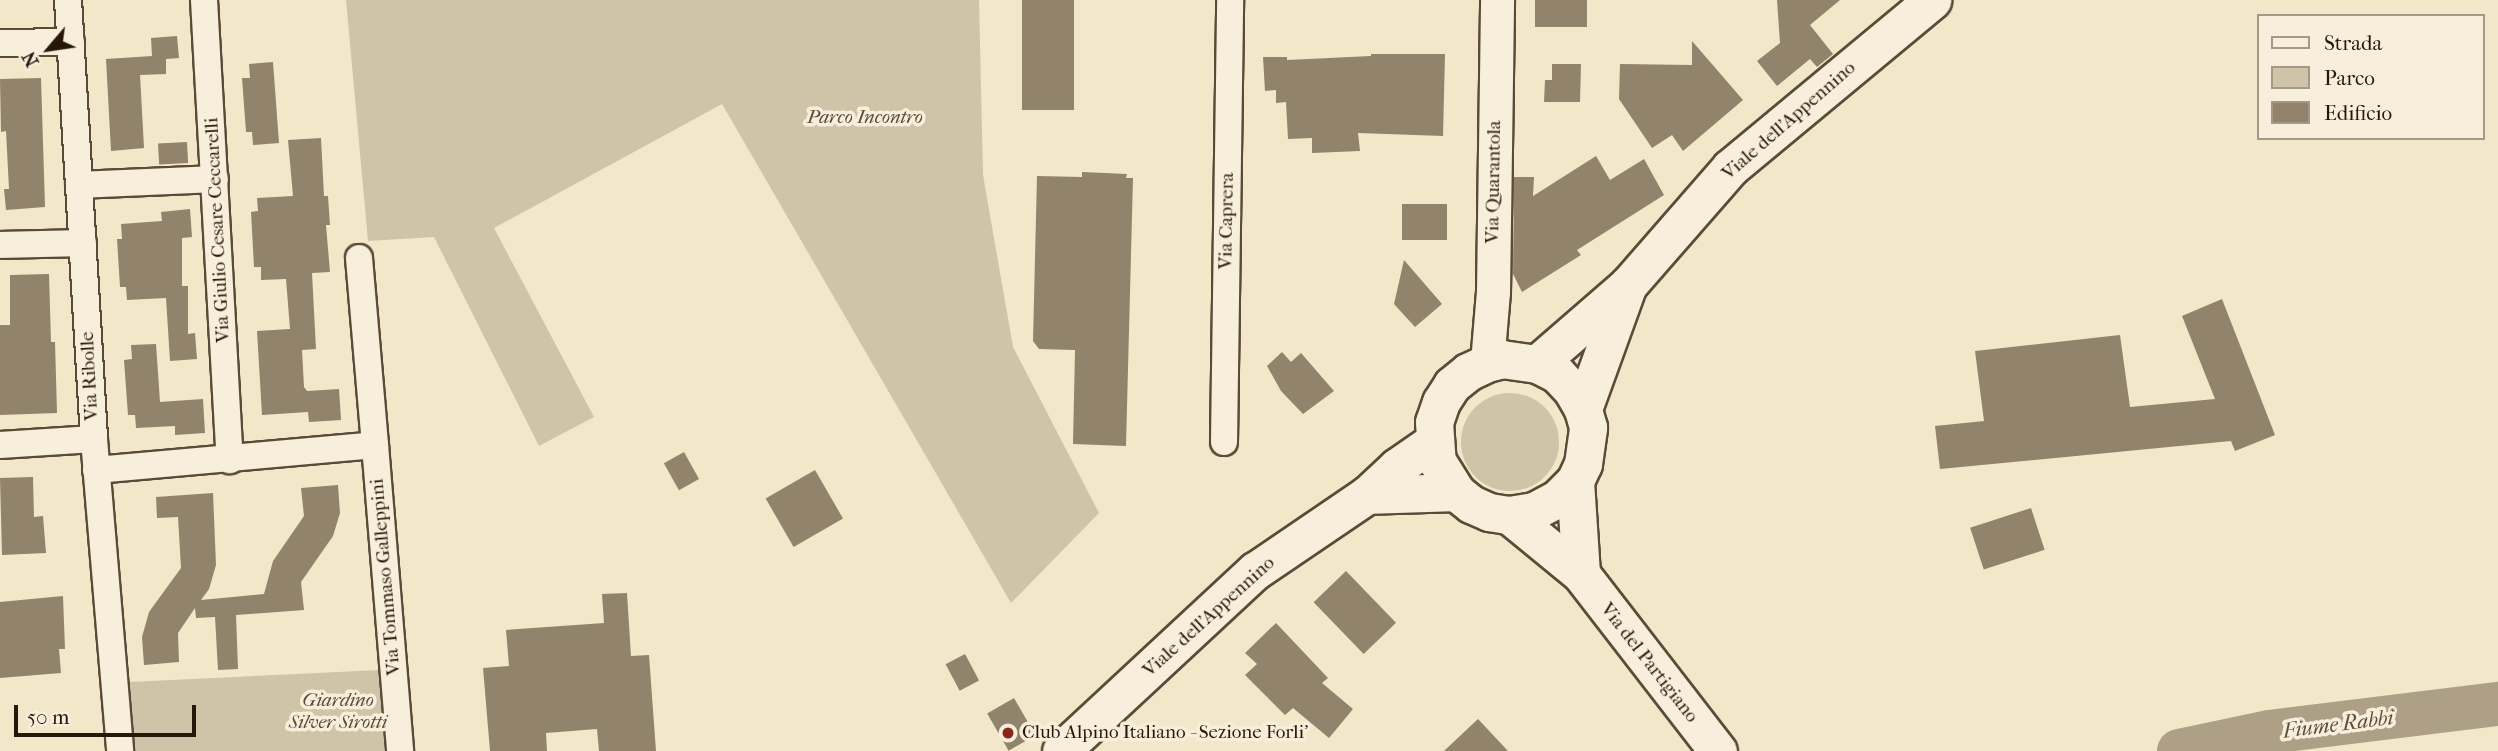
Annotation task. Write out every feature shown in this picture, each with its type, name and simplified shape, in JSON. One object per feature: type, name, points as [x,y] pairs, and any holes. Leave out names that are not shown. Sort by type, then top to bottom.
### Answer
[{"type":"main road","name":"Viale dell'Appennino","points":[[1537,364],[1628,285],[1730,168],[1933,0]]},
{"type":"main road","name":"Viale dell'Appennino","points":[[1583,409],[1628,285]]},
{"type":"main road","name":"Viale dell'Appennino","points":[[1061,751],[1255,570],[1367,495],[1397,467],[1433,442],[1434,422],[1441,402],[1452,385],[1468,372],[1486,363],[1503,359],[1537,364],[1564,382],[1583,409],[1588,446],[1575,481],[1557,499],[1534,511],[1509,515]]},
{"type":"main road","points":[[1433,442],[1437,461],[1456,492],[1480,508],[1509,515]]},
{"type":"main road","points":[[1575,481],[1581,574]]},
{"type":"main road","points":[[1367,495],[1456,492]]},
{"type":"main road","name":"Via del Partigiano","points":[[1509,515],[1581,574],[1718,751]]},
{"type":"street","name":"Via Ribolle","points":[[68,0],[96,470],[120,751]]},
{"type":"street","name":"Via Giulio Cesare Ceccarelli","points":[[204,0],[230,460]]},
{"type":"street","name":"Via Caprera","points":[[1224,442],[1230,0]]},
{"type":"street","name":"Via Quarantola","points":[[1486,363],[1493,292],[1497,0]]},
{"type":"street","points":[[0,43],[71,41]]},
{"type":"street","points":[[79,185],[215,179]]},
{"type":"street","points":[[0,245],[83,243]]},
{"type":"street","name":"Via Tommaso Galleppini","points":[[359,258],[400,751]]},
{"type":"street","points":[[0,445],[94,439]]},
{"type":"street","points":[[96,470],[375,445]]},
{"type":"green space","name":"Parco Incontro","points":[[346,0],[979,0],[983,175],[1013,347],[1099,513],[1011,603],[722,104],[494,228],[594,417],[539,446],[434,237],[368,241]]},
{"type":"green space","points":[[1510,393],[1529,397],[1545,407],[1555,423],[1559,442],[1555,461],[1545,477],[1529,487],[1510,491],[1491,487],[1475,477],[1465,461],[1461,442],[1465,423],[1475,407],[1491,397]]},
{"type":"green space","name":"Giardino Silver Sirotti","points":[[380,670],[385,751],[135,751],[129,682]]},
{"type":"building","points":[[1022,0],[1074,0],[1074,110],[1022,110]]},
{"type":"building","points":[[1535,0],[1587,0],[1587,27],[1535,27]]},
{"type":"building","points":[[1777,0],[1840,0],[1810,25],[1833,54],[1817,67],[1810,59],[1777,86],[1757,61],[1780,43]]},
{"type":"building","points":[[177,36],[179,58],[166,59],[166,74],[140,75],[144,148],[111,151],[106,59],[152,56],[151,38]]},
{"type":"building","points":[[1692,41],[1743,100],[1683,151],[1672,135],[1652,148],[1619,99],[1620,64],[1692,65]]},
{"type":"building","points":[[1371,54],[1445,54],[1443,136],[1358,133],[1360,151],[1312,153],[1312,138],[1288,139],[1286,102],[1276,103],[1276,90],[1265,91],[1263,57],[1287,57],[1287,60]]},
{"type":"building","points":[[273,62],[279,143],[253,145],[252,132],[246,132],[242,78],[250,78],[249,64]]},
{"type":"building","points":[[1552,64],[1581,64],[1580,102],[1544,102],[1545,80],[1552,80]]},
{"type":"building","points":[[41,78],[45,207],[6,210],[4,189],[9,189],[6,131],[1,132],[0,79]]},
{"type":"building","points":[[321,138],[324,196],[328,196],[330,225],[326,225],[330,272],[312,273],[316,349],[302,350],[304,387],[307,391],[339,389],[341,420],[309,422],[308,412],[262,415],[257,331],[290,329],[286,279],[261,280],[261,267],[254,267],[251,212],[258,211],[257,198],[293,196],[288,140]]},
{"type":"building","points":[[187,142],[188,163],[159,164],[158,144]]},
{"type":"building","points":[[1596,156],[1610,180],[1644,159],[1664,195],[1577,250],[1581,255],[1522,292],[1513,274],[1514,177],[1534,177],[1533,196]]},
{"type":"building","points":[[1082,172],[1127,174],[1126,178],[1133,178],[1126,446],[1073,444],[1075,350],[1039,349],[1033,341],[1037,176],[1082,177]]},
{"type":"building","points":[[1402,204],[1447,204],[1447,240],[1402,240]]},
{"type":"building","points":[[190,209],[192,237],[182,238],[182,286],[188,286],[188,334],[195,333],[197,359],[170,361],[166,298],[127,300],[126,287],[120,287],[117,239],[122,239],[121,224],[162,221],[161,212]]},
{"type":"building","points":[[1404,260],[1442,304],[1415,327],[1394,304]]},
{"type":"building","points":[[49,274],[57,413],[0,415],[0,325],[10,325],[10,275]]},
{"type":"building","points":[[2222,299],[2275,435],[2235,451],[2231,441],[1940,469],[1935,426],[1984,421],[1975,351],[2120,335],[2130,407],[2215,399],[2182,316]]},
{"type":"building","points":[[156,344],[160,402],[203,399],[205,433],[175,435],[175,426],[136,428],[135,415],[128,415],[124,360],[132,359],[131,345]]},
{"type":"building","points":[[1282,352],[1291,362],[1301,353],[1334,391],[1303,414],[1281,391],[1267,366]]},
{"type":"building","points":[[684,452],[699,479],[679,490],[664,463]]},
{"type":"building","points":[[815,470],[843,518],[794,547],[766,498]]},
{"type":"building","points":[[33,477],[34,517],[43,516],[46,553],[2,555],[0,478]]},
{"type":"building","points":[[338,485],[340,513],[333,536],[301,582],[304,610],[236,615],[238,669],[218,670],[215,617],[196,618],[195,608],[178,633],[179,662],[144,665],[142,637],[149,612],[181,568],[178,517],[157,518],[156,497],[213,493],[216,565],[209,589],[201,600],[264,594],[273,561],[304,516],[301,488]]},
{"type":"building","points":[[2031,508],[2045,550],[1984,570],[1970,528]]},
{"type":"building","points":[[1346,571],[1396,623],[1364,654],[1314,602]]},
{"type":"building","points":[[627,593],[631,656],[649,655],[656,751],[599,751],[597,729],[546,733],[547,751],[490,751],[483,668],[509,666],[506,630],[604,623],[602,594]]},
{"type":"building","points":[[63,596],[65,649],[59,649],[61,673],[0,678],[0,602]]},
{"type":"building","points":[[1276,623],[1328,678],[1322,683],[1353,709],[1329,738],[1293,708],[1285,715],[1245,675],[1257,664],[1245,653]]},
{"type":"building","points":[[965,654],[979,680],[960,691],[946,664]]},
{"type":"building","points":[[1014,698],[1036,735],[1009,751],[987,714]]},
{"type":"building","points":[[1478,719],[1508,751],[1444,751]]},
{"type":"waterway","name":"Fiume Rabbi","points":[[2179,751],[2269,732],[2498,704]]},
{"type":"place","name":"Club Alpino Italiano - Sezione Forli'","points":[[1008,733]]}]
